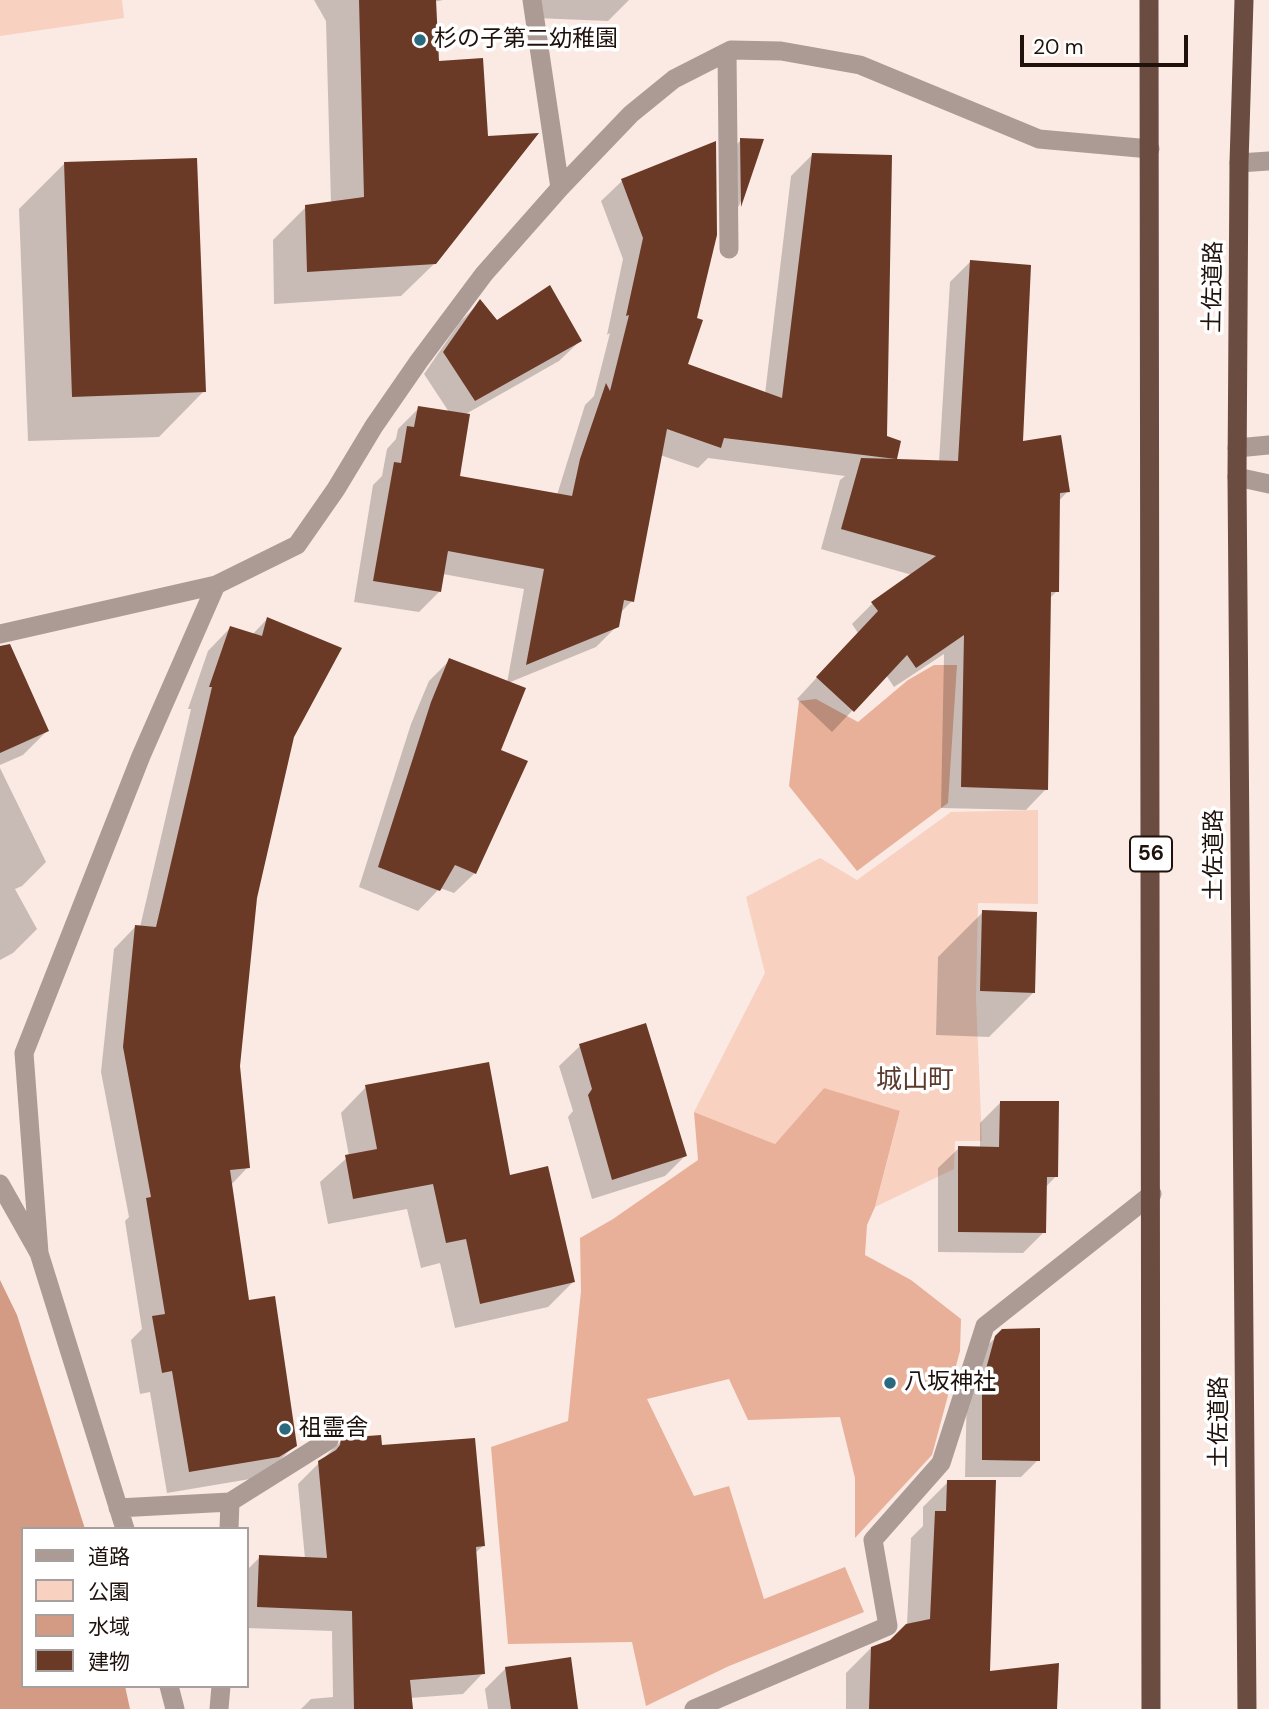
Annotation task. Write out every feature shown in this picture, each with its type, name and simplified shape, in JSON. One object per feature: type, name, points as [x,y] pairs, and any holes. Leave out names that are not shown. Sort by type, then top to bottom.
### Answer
[{"type":"highway","name":"56","points":[[1149,0],[1152,1709]]},
{"type":"highway","name":"土佐道路","points":[[1244,0],[1239,163],[1237,477],[1247,1709]]},
{"type":"street","points":[[532,0],[560,188]]},
{"type":"street","points":[[0,634],[216,585],[297,545],[337,489],[374,426],[484,274],[560,188],[631,114],[674,79],[731,50],[781,51],[860,65],[1039,139],[1150,149]]},
{"type":"street","points":[[727,52],[729,249]]},
{"type":"street","points":[[1239,163],[1269,161]]},
{"type":"street","points":[[1237,449],[1269,445]]},
{"type":"street","points":[[1237,477],[1269,484]]},
{"type":"street","points":[[38,1253],[24,1053],[141,757],[216,585]]},
{"type":"street","points":[[0,1184],[38,1253],[124,1527]]},
{"type":"street","points":[[694,1709],[888,1626],[873,1540],[941,1464],[985,1326],[1152,1194]]},
{"type":"street","points":[[118,1508],[230,1502],[328,1440]]},
{"type":"street","points":[[229,1527],[230,1502]]},
{"type":"street","points":[[170,1688],[175,1709]]},
{"type":"street","points":[[219,1709],[221,1688]]},
{"type":"green space","points":[[0,0],[122,0],[124,18],[0,36]]},
{"type":"green space","points":[[1038,810],[1038,904],[978,903],[976,998],[982,1141],[955,1141],[954,1169],[875,1207],[900,1112],[824,1088],[775,1144],[694,1112],[765,973],[746,897],[820,858],[857,880],[951,812]]},
{"type":"shaded area","points":[[934,665],[957,665],[948,803],[857,871],[789,786],[799,701],[816,699],[858,722],[908,680]]},
{"type":"shaded area","points":[[824,1088],[900,1111],[875,1207],[867,1225],[865,1255],[911,1280],[961,1319],[960,1351],[932,1455],[855,1538],[855,1478],[840,1417],[748,1420],[729,1379],[647,1399],[694,1496],[729,1486],[764,1599],[845,1567],[864,1612],[729,1666],[646,1706],[632,1642],[508,1644],[491,1447],[568,1421],[581,1291],[580,1238],[613,1219],[698,1160],[694,1112],[775,1144]]},
{"type":"water","points":[[0,1280],[17,1315],[84,1527],[21,1527],[21,1688],[125,1688],[130,1709],[0,1709]]},
{"type":"building","points":[[359,0],[436,0],[439,61],[483,58],[488,136],[539,133],[436,264],[307,272],[305,205],[364,197]]},
{"type":"building","points":[[740,138],[764,139],[741,207]]},
{"type":"building","points":[[716,141],[717,235],[697,318],[703,320],[688,364],[782,398],[812,153],[892,155],[887,436],[901,441],[897,459],[958,461],[970,260],[1031,265],[1023,441],[1061,435],[1070,492],[1060,493],[1059,592],[1051,592],[1048,790],[961,787],[964,635],[916,668],[907,655],[854,712],[816,677],[878,611],[871,602],[936,556],[841,529],[861,458],[896,459],[724,438],[721,448],[667,429],[634,602],[624,600],[619,627],[526,665],[544,569],[448,551],[441,592],[373,581],[394,462],[401,463],[407,426],[414,427],[418,406],[470,414],[460,476],[572,496],[580,459],[606,383],[610,391],[629,315],[626,316],[643,238],[621,179]]},
{"type":"building","points":[[197,158],[206,392],[72,397],[64,162]]},
{"type":"building","points":[[550,285],[582,341],[475,401],[443,352],[480,299],[497,320]]},
{"type":"building","points":[[267,617],[342,648],[294,737],[257,898],[240,1066],[250,1168],[230,1170],[249,1300],[275,1296],[297,1446],[279,1457],[189,1472],[172,1371],[162,1373],[152,1316],[165,1314],[146,1198],[151,1197],[123,1047],[135,925],[156,927],[212,687],[209,687],[230,626],[262,636]]},
{"type":"building","points":[[10,644],[49,731],[0,753],[0,646]]},
{"type":"building","points":[[449,658],[526,688],[501,750],[528,761],[476,874],[455,865],[440,891],[378,867],[431,702]]},
{"type":"building","points":[[982,910],[1037,912],[1035,993],[980,991]]},
{"type":"building","points":[[646,1023],[687,1156],[612,1180],[588,1095],[592,1089],[579,1044]]},
{"type":"building","points":[[489,1062],[510,1175],[548,1166],[575,1282],[480,1304],[466,1239],[446,1243],[433,1184],[353,1199],[345,1155],[377,1149],[365,1085]]},
{"type":"building","points":[[1000,1101],[1059,1101],[1058,1177],[1047,1177],[1046,1233],[958,1232],[958,1146],[999,1147]]},
{"type":"building","points":[[1040,1328],[1040,1461],[982,1460],[982,1375],[995,1336],[1002,1329]]},
{"type":"building","points":[[381,1435],[382,1445],[475,1438],[485,1546],[476,1547],[485,1674],[410,1680],[413,1709],[354,1709],[352,1611],[257,1607],[259,1555],[327,1558],[318,1461],[336,1450],[341,1438]]},
{"type":"building","points":[[947,1480],[996,1480],[990,1671],[1059,1663],[1057,1709],[869,1709],[871,1647],[890,1640],[906,1624],[930,1619],[935,1511],[946,1511]]},
{"type":"building","points":[[571,1657],[578,1709],[511,1709],[505,1667]]},
{"type":"place","name":"杉の子第二幼稚園","points":[[420,40]]},
{"type":"place","name":"八坂神社","points":[[890,1383]]},
{"type":"place","name":"祖霊舎","points":[[285,1429]]},
{"type":"district","name":"城山町","points":[[915,1081]]}]
